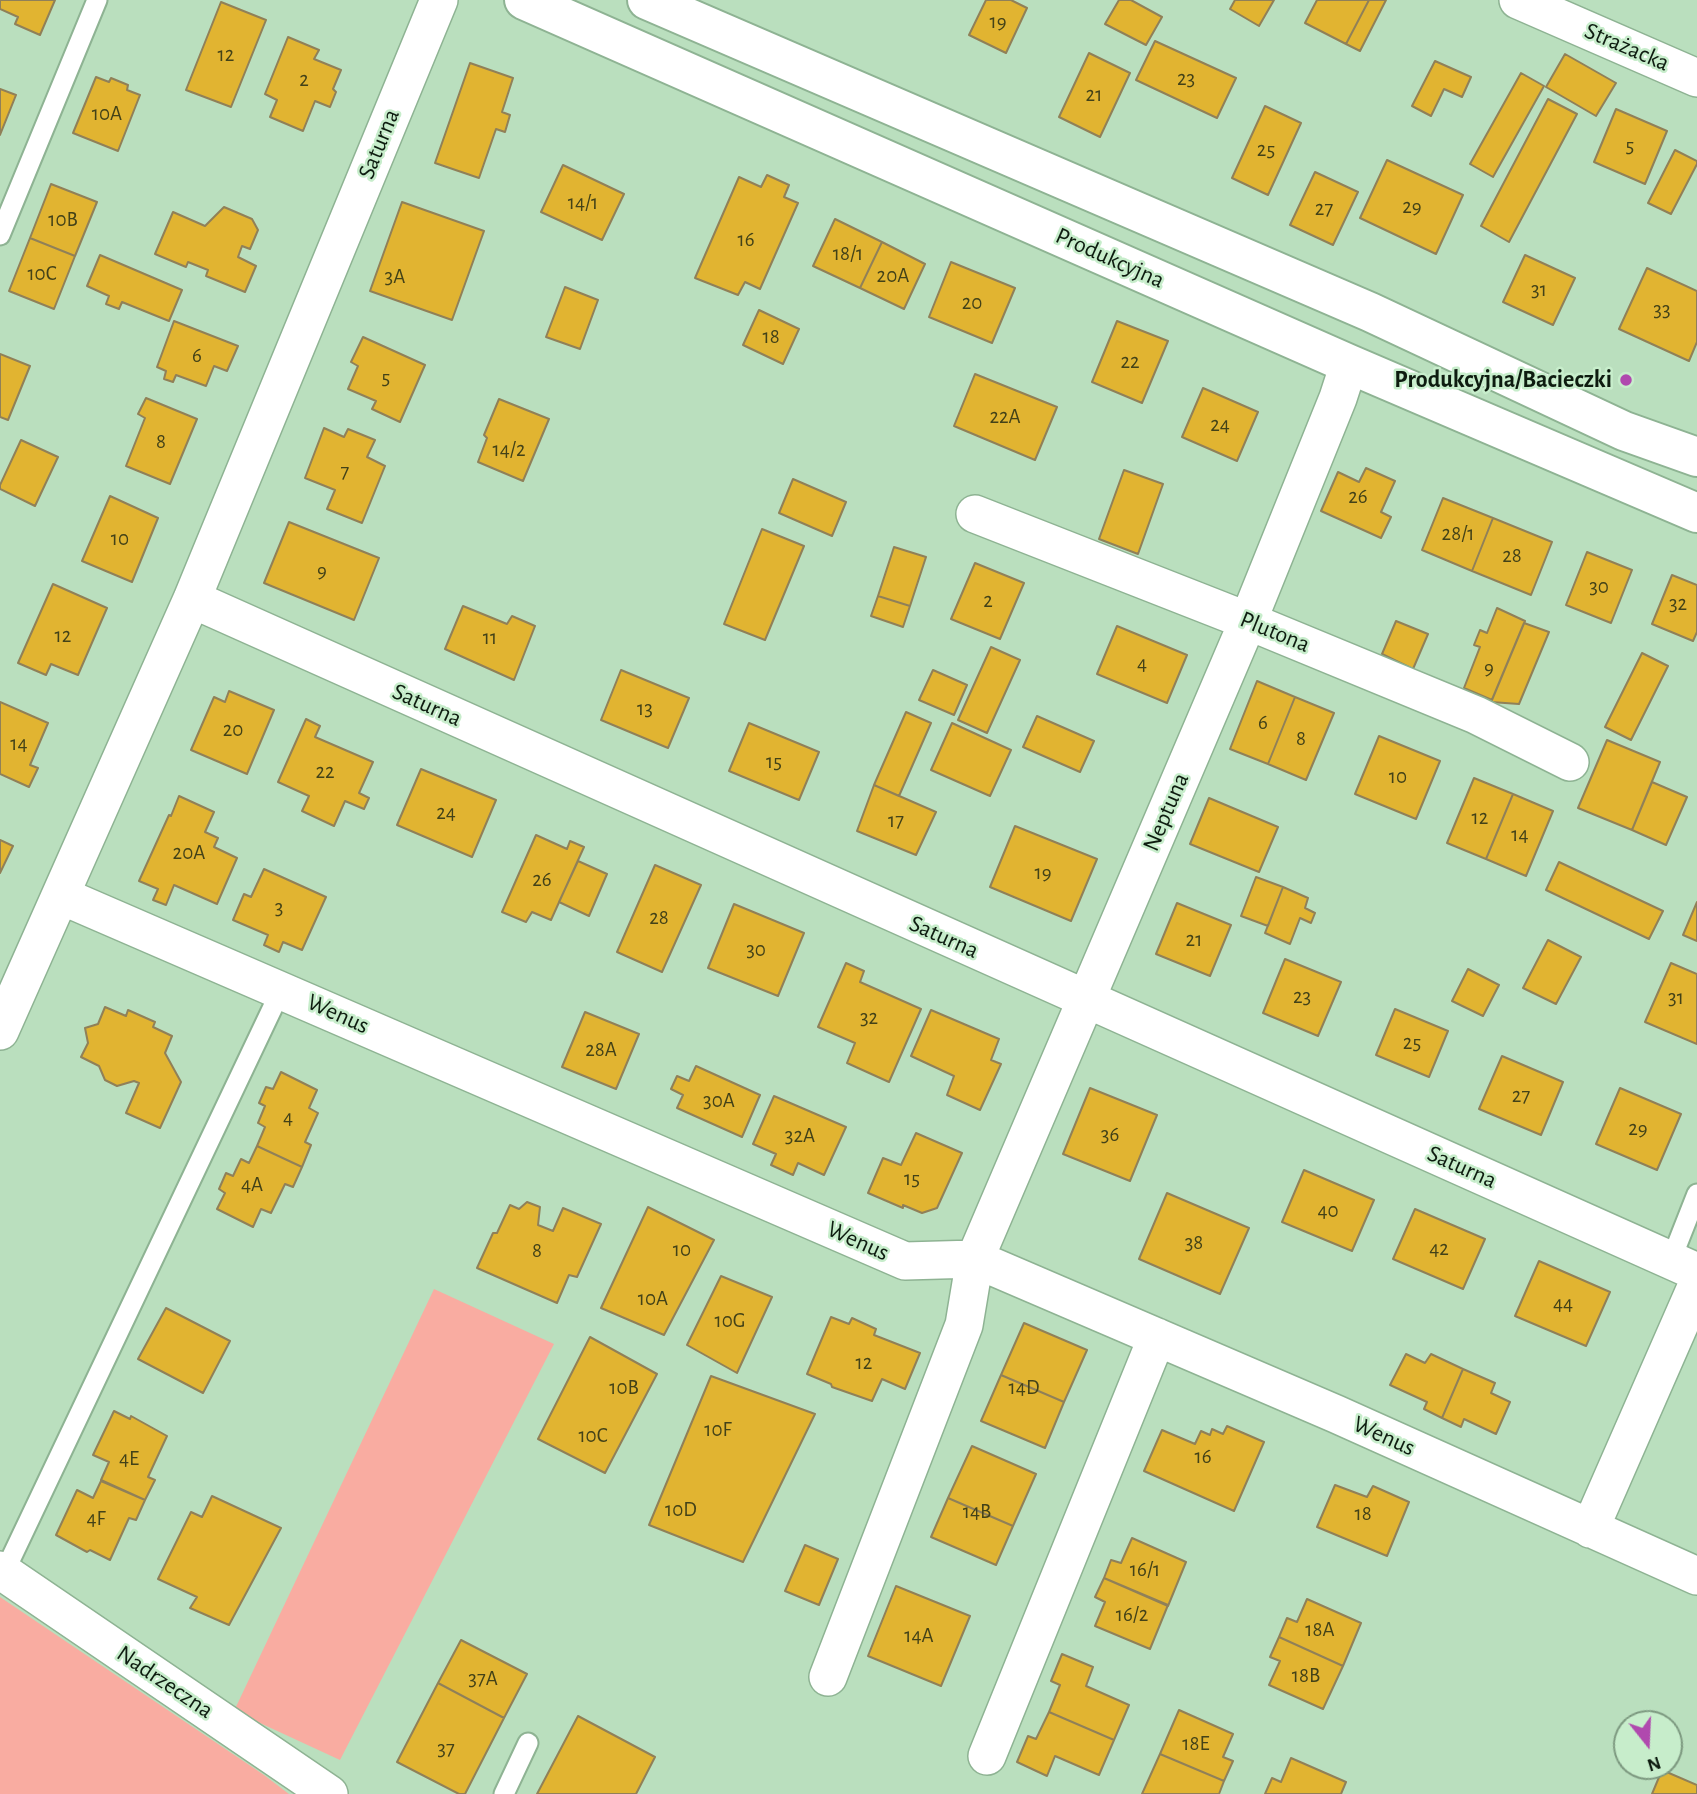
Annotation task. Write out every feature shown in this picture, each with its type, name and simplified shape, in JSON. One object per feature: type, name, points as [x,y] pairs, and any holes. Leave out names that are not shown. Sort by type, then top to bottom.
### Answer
[{"type":"main road","name":"Produkcyjna","points":[[523,0],[1349,364],[1697,513]]},
{"type":"main road","points":[[647,0],[1370,312],[1624,432],[1697,457]]},
{"type":"main road","points":[[1349,364],[1370,312]]},
{"type":"street","name":"Saturna","points":[[0,1031],[192,599],[439,0]]},
{"type":"street","name":"Strażacka","points":[[1518,0],[1697,78]]},
{"type":"street","name":"Neptuna","points":[[828,1677],[964,1325],[975,1258],[1248,621],[1338,398],[1349,364]]},
{"type":"street","name":"Plutona","points":[[975,514],[1248,621],[1476,715],[1570,762]]},
{"type":"street","name":"Saturna","points":[[192,599],[1684,1266]]},
{"type":"street","name":"Wenus","points":[[62,896],[905,1261],[975,1258],[1336,1414],[1697,1576]]},
{"type":"street","points":[[1590,1529],[1697,1286]]},
{"type":"street","points":[[987,1756],[1157,1337]]},
{"type":"street","name":"Nadrzeczna","points":[[2,1571],[329,1794]]},
{"type":"lane","points":[[0,235],[97,0]]},
{"type":"lane","points":[[2,1571],[281,990]]},
{"type":"lane","points":[[1684,1266],[1697,1194]]},
{"type":"lane","points":[[504,1794],[528,1743]]},
{"type":"shaded area","points":[[434,1289],[554,1344],[340,1760],[234,1711]]},
{"type":"shaded area","points":[[0,1597],[264,1775],[289,1794],[0,1794]]},
{"type":"building","points":[[0,0],[55,0],[40,35],[15,24],[18,17],[0,9]]},
{"type":"building","points":[[986,0],[1011,0],[1027,8],[1006,53],[969,35]]},
{"type":"building","points":[[1119,0],[1131,0],[1162,17],[1146,45],[1105,24]]},
{"type":"building","points":[[1235,0],[1274,0],[1259,26],[1230,9]]},
{"type":"building","points":[[1317,0],[1369,0],[1346,44],[1305,23]]},
{"type":"building","points":[[1369,0],[1386,0],[1360,51],[1346,44]]},
{"type":"building","points":[[221,2],[266,20],[231,107],[186,90]]},
{"type":"building","points":[[288,37],[319,50],[314,59],[341,70],[333,89],[336,92],[330,107],[315,101],[303,131],[270,117],[277,100],[265,94]]},
{"type":"building","points":[[1155,41],[1236,78],[1217,118],[1136,80]]},
{"type":"building","points":[[1089,53],[1130,73],[1100,137],[1059,117]]},
{"type":"building","points":[[1565,54],[1616,83],[1596,116],[1546,87]]},
{"type":"building","points":[[1435,61],[1471,77],[1462,97],[1444,89],[1431,116],[1412,106]]},
{"type":"building","points":[[470,63],[513,78],[502,112],[510,115],[505,132],[496,129],[479,178],[435,163]]},
{"type":"building","points":[[1521,73],[1544,86],[1493,177],[1470,164]]},
{"type":"building","points":[[96,77],[109,82],[111,78],[128,85],[127,90],[140,95],[118,151],[73,133]]},
{"type":"building","points":[[0,89],[16,95],[0,135]]},
{"type":"building","points":[[1548,99],[1577,114],[1509,242],[1481,226]]},
{"type":"building","points":[[1265,106],[1301,123],[1268,195],[1232,178]]},
{"type":"building","points":[[1616,109],[1667,131],[1645,184],[1594,162]]},
{"type":"building","points":[[1675,150],[1697,161],[1697,164],[1671,214],[1648,203]]},
{"type":"building","points":[[1387,160],[1463,195],[1436,254],[1360,218]]},
{"type":"building","points":[[563,165],[624,194],[602,240],[541,212]]},
{"type":"building","points":[[1315,172],[1358,192],[1333,245],[1290,225]]},
{"type":"building","points":[[767,175],[789,185],[784,197],[798,203],[760,289],[745,282],[738,295],[695,278],[739,177],[761,187]]},
{"type":"building","points":[[51,184],[97,202],[75,256],[30,238]]},
{"type":"building","points":[[402,202],[484,231],[452,320],[370,291]]},
{"type":"building","points":[[224,207],[252,219],[258,230],[250,249],[242,246],[238,257],[256,266],[245,292],[206,276],[208,270],[188,262],[186,267],[155,254],[173,212],[205,226]]},
{"type":"building","points":[[835,219],[882,242],[860,288],[813,266]]},
{"type":"building","points":[[30,238],[75,256],[54,309],[9,291]]},
{"type":"building","points":[[882,242],[925,264],[904,309],[860,288]]},
{"type":"building","points":[[100,255],[182,290],[169,321],[122,302],[119,309],[106,304],[109,296],[87,286]]},
{"type":"building","points":[[1525,255],[1575,278],[1553,325],[1503,302]]},
{"type":"building","points":[[951,262],[1015,288],[992,343],[929,317]]},
{"type":"building","points":[[1647,268],[1697,291],[1697,342],[1689,361],[1619,329]]},
{"type":"building","points":[[565,287],[598,300],[580,349],[546,337]]},
{"type":"building","points":[[759,310],[799,329],[783,364],[743,345]]},
{"type":"building","points":[[174,321],[238,346],[227,371],[214,366],[206,386],[176,375],[173,382],[164,379],[166,371],[157,367]]},
{"type":"building","points":[[1117,321],[1168,341],[1142,403],[1092,382]]},
{"type":"building","points":[[363,337],[425,365],[400,422],[372,409],[376,401],[348,389],[358,366],[351,362]]},
{"type":"building","points":[[0,354],[30,366],[8,420],[0,417]]},
{"type":"building","points":[[975,374],[1057,407],[1035,460],[954,426]]},
{"type":"building","points":[[1203,388],[1258,412],[1237,461],[1182,437]]},
{"type":"building","points":[[146,398],[197,419],[170,484],[126,466],[145,418],[138,414]]},
{"type":"building","points":[[499,399],[549,419],[523,481],[478,462],[487,438],[484,435]]},
{"type":"building","points":[[324,428],[344,437],[348,429],[375,440],[367,457],[385,466],[362,523],[327,509],[335,490],[305,478]]},
{"type":"building","points":[[21,440],[58,457],[35,506],[0,489]]},
{"type":"building","points":[[1366,468],[1395,481],[1381,512],[1391,517],[1381,538],[1321,511],[1338,472],[1359,482]]},
{"type":"building","points":[[1124,470],[1163,484],[1138,554],[1099,539]]},
{"type":"building","points":[[793,479],[846,502],[832,536],[779,513]]},
{"type":"building","points":[[110,496],[158,518],[132,582],[82,561]]},
{"type":"building","points":[[1443,498],[1493,518],[1472,571],[1422,550]]},
{"type":"building","points":[[1493,518],[1552,542],[1531,595],[1472,571]]},
{"type":"building","points":[[289,522],[379,558],[354,620],[264,583]]},
{"type":"building","points":[[762,529],[804,546],[765,640],[724,624]]},
{"type":"building","points":[[894,547],[926,557],[910,606],[878,596]]},
{"type":"building","points":[[1587,552],[1632,570],[1611,623],[1566,605]]},
{"type":"building","points":[[975,563],[1024,583],[1000,639],[951,619]]},
{"type":"building","points":[[1672,575],[1697,585],[1697,632],[1693,641],[1652,624]]},
{"type":"building","points":[[53,584],[107,608],[78,675],[51,664],[46,675],[18,663]]},
{"type":"building","points":[[878,596],[910,606],[903,627],[871,616]]},
{"type":"building","points":[[463,606],[507,624],[512,616],[535,626],[514,680],[445,649]]},
{"type":"building","points":[[1497,608],[1525,621],[1492,700],[1464,688],[1480,647],[1474,645],[1480,630],[1487,633]]},
{"type":"building","points":[[1396,621],[1428,634],[1413,669],[1382,654]]},
{"type":"building","points":[[1524,623],[1549,632],[1519,704],[1491,702]]},
{"type":"building","points":[[1117,626],[1187,655],[1167,703],[1097,674]]},
{"type":"building","points":[[991,647],[1020,660],[987,733],[958,720]]},
{"type":"building","points":[[1642,653],[1668,666],[1631,740],[1605,727]]},
{"type":"building","points":[[621,670],[689,698],[668,748],[601,720]]},
{"type":"building","points":[[933,670],[967,685],[954,715],[919,700]]},
{"type":"building","points":[[1257,681],[1295,697],[1268,764],[1230,749]]},
{"type":"building","points":[[229,691],[274,710],[247,774],[191,750],[214,697],[225,702]]},
{"type":"building","points":[[1295,697],[1334,713],[1306,780],[1268,764]]},
{"type":"building","points":[[0,702],[48,723],[30,765],[38,768],[29,787],[0,774]]},
{"type":"building","points":[[906,712],[931,723],[899,796],[874,785]]},
{"type":"building","points":[[1037,716],[1094,741],[1080,772],[1023,747]]},
{"type":"building","points":[[306,719],[320,726],[315,737],[373,762],[359,793],[369,798],[364,809],[345,801],[334,826],[302,811],[309,796],[278,782]]},
{"type":"building","points":[[749,723],[819,752],[799,800],[729,771]]},
{"type":"building","points":[[952,723],[1011,750],[990,796],[931,770]]},
{"type":"building","points":[[1379,736],[1440,761],[1416,819],[1355,794]]},
{"type":"building","points":[[1607,740],[1660,762],[1632,830],[1578,808]]},
{"type":"building","points":[[421,769],[496,800],[472,857],[397,825]]},
{"type":"building","points":[[1474,778],[1513,794],[1486,859],[1447,843]]},
{"type":"building","points":[[1652,782],[1687,797],[1666,845],[1632,830]]},
{"type":"building","points":[[874,785],[936,812],[916,855],[857,831]]},
{"type":"building","points":[[1513,794],[1553,811],[1526,876],[1486,859]]},
{"type":"building","points":[[179,796],[214,812],[205,832],[218,838],[214,847],[237,858],[217,904],[174,885],[166,905],[153,900],[158,889],[139,881]]},
{"type":"building","points":[[1209,798],[1278,827],[1259,872],[1190,844]]},
{"type":"building","points":[[1015,826],[1097,859],[1071,921],[990,887]]},
{"type":"building","points":[[536,835],[567,849],[570,841],[584,847],[551,920],[532,912],[526,922],[502,912]]},
{"type":"building","points":[[0,840],[13,846],[0,873]]},
{"type":"building","points":[[578,861],[607,874],[589,916],[559,902]]},
{"type":"building","points":[[1559,862],[1663,911],[1649,939],[1546,890]]},
{"type":"building","points":[[655,865],[701,885],[662,972],[617,952]]},
{"type":"building","points":[[264,869],[326,897],[302,950],[283,942],[279,952],[264,945],[268,935],[233,920],[244,894],[251,897]]},
{"type":"building","points":[[1256,877],[1283,887],[1268,926],[1241,916]]},
{"type":"building","points":[[1283,887],[1308,898],[1305,908],[1315,913],[1311,923],[1300,918],[1290,944],[1265,933]]},
{"type":"building","points":[[1697,902],[1697,941],[1683,935]]},
{"type":"building","points":[[1177,903],[1231,925],[1210,976],[1156,954]]},
{"type":"building","points":[[734,904],[804,933],[778,996],[708,968]]},
{"type":"building","points":[[1548,940],[1581,957],[1556,1004],[1523,988]]},
{"type":"building","points":[[1285,959],[1341,982],[1318,1036],[1263,1013]]},
{"type":"building","points":[[846,963],[864,971],[860,982],[921,1009],[889,1082],[847,1063],[855,1043],[818,1027]]},
{"type":"building","points":[[1671,963],[1697,974],[1697,1044],[1645,1022]]},
{"type":"building","points":[[1468,969],[1499,985],[1483,1016],[1452,1001]]},
{"type":"building","points":[[105,1007],[126,1016],[128,1010],[155,1022],[153,1027],[172,1036],[165,1053],[181,1082],[160,1128],[126,1113],[139,1083],[134,1081],[117,1086],[105,1080],[99,1066],[81,1057],[88,1043],[85,1028],[98,1024]]},
{"type":"building","points":[[1395,1009],[1448,1031],[1429,1077],[1376,1055]]},
{"type":"building","points":[[931,1010],[999,1039],[991,1060],[1001,1064],[980,1110],[947,1095],[954,1076],[911,1056]]},
{"type":"building","points":[[585,1012],[639,1034],[616,1089],[562,1067]]},
{"type":"building","points":[[1502,1056],[1563,1082],[1541,1135],[1479,1109]]},
{"type":"building","points":[[696,1066],[760,1095],[742,1137],[677,1108],[683,1095],[671,1089],[677,1076],[689,1081]]},
{"type":"building","points":[[281,1072],[317,1090],[309,1108],[318,1113],[305,1142],[311,1145],[302,1167],[257,1146],[265,1127],[258,1123],[265,1106],[259,1103],[266,1087],[273,1089]]},
{"type":"building","points":[[1090,1088],[1157,1115],[1130,1181],[1063,1154]]},
{"type":"building","points":[[1620,1088],[1681,1114],[1657,1170],[1596,1144]]},
{"type":"building","points":[[774,1096],[846,1127],[824,1175],[798,1163],[793,1175],[771,1165],[776,1154],[753,1144]]},
{"type":"building","points":[[916,1133],[962,1153],[937,1208],[922,1213],[868,1193],[883,1158],[901,1165]]},
{"type":"building","points":[[257,1146],[302,1167],[293,1187],[285,1184],[271,1213],[261,1209],[253,1227],[217,1209],[225,1193],[219,1189],[226,1173],[233,1176],[241,1159],[249,1163]]},
{"type":"building","points":[[1304,1170],[1374,1200],[1352,1251],[1282,1222]]},
{"type":"building","points":[[1167,1193],[1249,1228],[1220,1294],[1139,1259]]},
{"type":"building","points":[[527,1202],[540,1207],[538,1225],[553,1231],[563,1208],[601,1224],[577,1277],[569,1275],[557,1303],[477,1268],[510,1205],[519,1209]]},
{"type":"building","points":[[648,1207],[714,1240],[664,1335],[601,1308]]},
{"type":"building","points":[[1415,1209],[1485,1239],[1463,1289],[1393,1259]]},
{"type":"building","points":[[1539,1261],[1610,1292],[1586,1346],[1515,1316]]},
{"type":"building","points":[[721,1276],[772,1297],[737,1373],[687,1345]]},
{"type":"building","points":[[166,1308],[230,1341],[203,1393],[138,1359]]},
{"type":"building","points":[[831,1317],[849,1324],[852,1318],[876,1329],[874,1335],[920,1353],[905,1389],[882,1379],[872,1401],[832,1387],[831,1384],[807,1374]]},
{"type":"building","points":[[1024,1323],[1087,1350],[1064,1402],[1001,1375]]},
{"type":"building","points":[[590,1337],[657,1374],[605,1473],[538,1439]]},
{"type":"building","points":[[1406,1354],[1425,1363],[1431,1354],[1463,1369],[1442,1418],[1424,1409],[1427,1402],[1390,1385]]},
{"type":"building","points":[[1463,1369],[1495,1383],[1491,1393],[1510,1402],[1496,1434],[1464,1419],[1461,1427],[1442,1418]]},
{"type":"building","points":[[1001,1375],[1064,1402],[1045,1448],[981,1421]]},
{"type":"building","points":[[711,1376],[815,1414],[743,1562],[649,1525]]},
{"type":"building","points":[[114,1411],[130,1419],[131,1416],[167,1436],[148,1477],[155,1480],[145,1500],[101,1480],[109,1462],[93,1455]]},
{"type":"building","points":[[1227,1426],[1264,1442],[1234,1511],[1144,1471],[1162,1430],[1195,1444],[1201,1431],[1210,1435],[1212,1429],[1223,1434]]},
{"type":"building","points":[[972,1446],[1036,1474],[1013,1526],[948,1498]]},
{"type":"building","points":[[101,1481],[145,1500],[136,1520],[129,1518],[110,1560],[90,1550],[87,1552],[56,1535],[77,1490],[93,1498]]},
{"type":"building","points":[[1335,1485],[1367,1497],[1373,1486],[1409,1502],[1387,1556],[1317,1527]]},
{"type":"building","points":[[212,1496],[281,1528],[229,1625],[190,1608],[197,1597],[158,1579],[191,1512],[202,1517]]},
{"type":"building","points":[[948,1498],[1013,1526],[996,1565],[931,1537]]},
{"type":"building","points":[[1132,1538],[1186,1562],[1168,1606],[1104,1578],[1111,1560],[1121,1563]]},
{"type":"building","points":[[805,1545],[838,1559],[819,1605],[785,1591]]},
{"type":"building","points":[[1104,1578],[1168,1605],[1150,1649],[1095,1626],[1105,1602],[1095,1597]]},
{"type":"building","points":[[896,1586],[970,1616],[941,1686],[868,1656]]},
{"type":"building","points":[[1307,1599],[1361,1623],[1343,1666],[1279,1637],[1287,1618],[1297,1622]]},
{"type":"building","points":[[1279,1637],[1343,1666],[1323,1709],[1269,1685],[1280,1661],[1270,1657]]},
{"type":"building","points":[[461,1640],[527,1674],[504,1718],[438,1683]]},
{"type":"building","points":[[1062,1654],[1093,1667],[1086,1686],[1129,1705],[1114,1740],[1049,1712],[1060,1685],[1051,1681]]},
{"type":"building","points":[[438,1683],[504,1718],[465,1794],[459,1794],[397,1762]]},
{"type":"building","points":[[1179,1710],[1233,1734],[1223,1757],[1233,1761],[1224,1781],[1160,1754]]},
{"type":"building","points":[[1049,1712],[1114,1740],[1099,1775],[1055,1756],[1047,1776],[1017,1762],[1028,1736],[1036,1739]]},
{"type":"building","points":[[578,1716],[655,1757],[636,1794],[537,1794]]},
{"type":"building","points":[[1160,1754],[1224,1781],[1219,1794],[1142,1794]]},
{"type":"building","points":[[1291,1758],[1346,1782],[1341,1794],[1265,1794],[1272,1778],[1281,1782]]},
{"type":"building","points":[[1683,1779],[1697,1785],[1697,1794],[1652,1794],[1658,1780]]},
{"type":"place","name":"Produkcyjna/Bacieczki","points":[[1626,380]]}]
